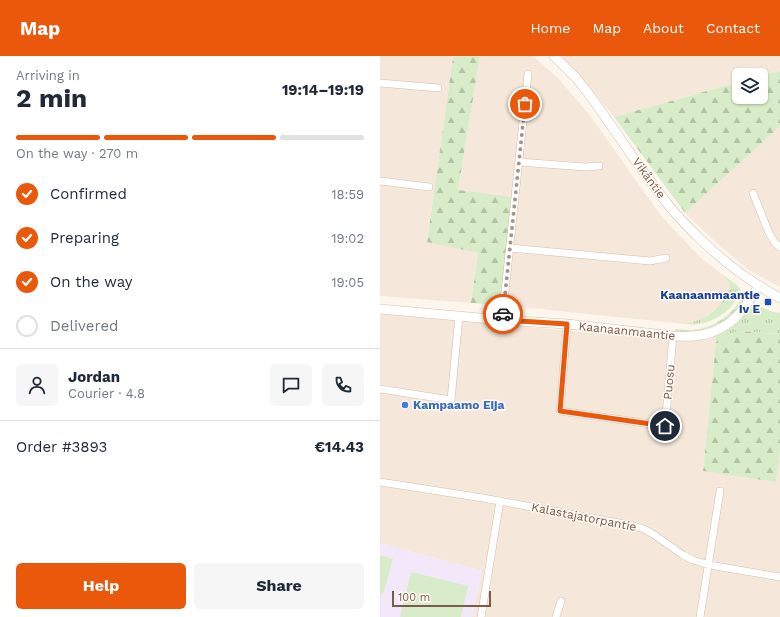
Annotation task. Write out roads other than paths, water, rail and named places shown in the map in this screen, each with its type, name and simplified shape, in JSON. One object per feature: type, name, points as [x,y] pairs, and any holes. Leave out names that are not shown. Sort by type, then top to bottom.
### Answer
[{"type":"street","name":"Vikåntie","points":[[554,56],[576,78],[588,93],[657,190],[683,222],[713,252],[759,286]]},
{"type":"street","points":[[502,320],[528,74]]},
{"type":"street","points":[[380,83],[438,88]]},
{"type":"street","points":[[519,162],[585,167],[599,166]]},
{"type":"street","points":[[380,181],[429,187]]},
{"type":"street","points":[[753,193],[769,233],[775,243],[780,247]]},
{"type":"street","points":[[510,248],[650,261],[666,258]]},
{"type":"street","points":[[759,286],[780,298]]},
{"type":"street","name":"Kaanaanmaantie","points":[[380,308],[502,320],[567,324],[689,337],[709,333],[726,325],[738,315],[759,286]]},
{"type":"street","points":[[380,389],[451,400],[459,316]]},
{"type":"street","name":"Puosu","points":[[567,324],[560,411],[665,426],[673,336]]},
{"type":"street","name":"Kalastajatorpantie","points":[[380,482],[500,501],[630,525],[644,529],[693,560],[709,565],[780,577]]},
{"type":"street","points":[[700,617],[720,491]]},
{"type":"street","points":[[481,617],[500,501]]},
{"type":"street","points":[[556,617],[561,601]]},
{"type":"place","name":"Kaanaanmaantie iv E","points":[[768,302]]},
{"type":"place","name":"Kampaamo Eija","points":[[405,405]]}]
